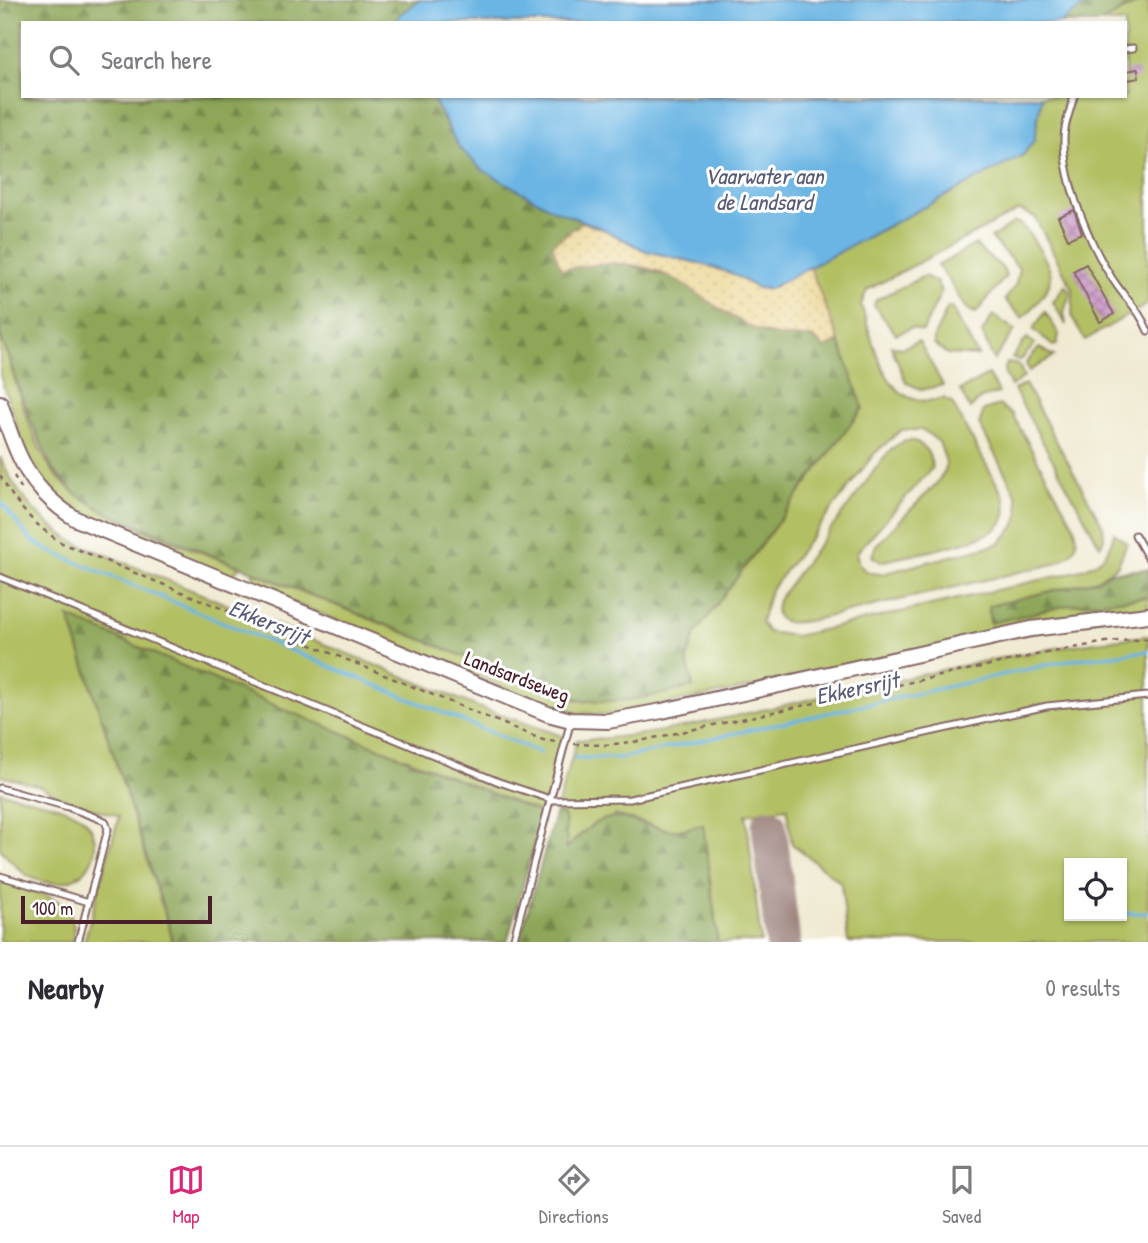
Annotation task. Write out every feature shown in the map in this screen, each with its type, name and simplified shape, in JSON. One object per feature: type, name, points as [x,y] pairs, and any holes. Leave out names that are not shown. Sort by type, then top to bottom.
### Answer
[{"type":"street","name":"Landsardseweg","points":[[0,403],[16,450],[30,479],[57,507],[76,519],[485,689],[571,720],[608,720],[662,710],[1031,629],[1148,615]]},
{"type":"lane","points":[[1127,49],[1133,48]]},
{"type":"lane","points":[[1073,98],[1064,135],[1066,170],[1103,260],[1119,288],[1138,308],[1148,331]]},
{"type":"lane","points":[[1135,535],[1148,558]]},
{"type":"lane","points":[[0,577],[499,782],[552,800],[630,799],[1047,706],[1148,696]]},
{"type":"lane","points":[[513,942],[571,720]]},
{"type":"lane","points":[[0,788],[68,807],[105,821],[108,829],[78,942]]},
{"type":"lane","points":[[0,876],[89,902]]},
{"type":"path","points":[[12,473],[25,494]]},
{"type":"path","points":[[0,475],[9,494],[30,519],[62,542],[544,740],[605,745],[640,741],[1037,655],[1106,642],[1148,639]]},
{"type":"green space","points":[[0,0],[420,0],[399,15],[398,21],[21,21],[21,98],[433,98],[449,131],[481,169],[582,222],[552,245],[604,264],[627,264],[671,277],[767,334],[812,337],[825,348],[839,341],[863,407],[695,634],[687,660],[693,687],[642,698],[594,701],[558,694],[107,513],[77,495],[52,469],[29,417],[0,333]]},
{"type":"green space","points":[[1092,0],[1143,0],[1104,21],[1063,21]]},
{"type":"green space","points":[[1143,0],[1148,0],[1148,304],[1085,340],[1072,317],[1073,290],[1035,217],[1019,210],[867,290],[861,305],[886,374],[896,388],[908,397],[924,401],[944,398],[952,403],[1004,497],[1005,517],[998,527],[989,533],[961,543],[881,562],[872,556],[876,545],[936,484],[945,471],[946,462],[939,442],[923,430],[901,430],[874,454],[770,591],[761,622],[768,632],[796,636],[1066,574],[1098,562],[1108,551],[1114,533],[1127,543],[1118,565],[1097,580],[989,606],[990,623],[1069,605],[1148,597],[1148,609],[611,715],[579,713],[539,701],[256,588],[252,572],[584,702],[693,686],[687,660],[695,634],[863,408],[810,267],[1023,155],[1034,140],[1042,98],[1127,98],[1127,21],[1104,21]]},
{"type":"green space","points":[[1015,222],[1020,224],[1037,246],[1051,277],[1044,293],[1022,318],[1005,300],[1016,284],[1019,268],[991,238]]},
{"type":"green space","points":[[976,244],[983,253],[1001,266],[1006,276],[976,313],[965,306],[937,266]]},
{"type":"green space","points":[[924,276],[937,282],[941,292],[923,331],[911,328],[896,334],[874,305],[876,300]]},
{"type":"green space","points":[[1065,285],[1070,293],[1064,312],[1066,325],[1053,302]]},
{"type":"green space","points":[[948,307],[951,307],[978,356],[947,354],[934,344],[934,337]]},
{"type":"green space","points":[[1045,312],[1059,334],[1057,345],[1053,346],[1033,329]]},
{"type":"green space","points":[[993,315],[1015,330],[994,360],[982,333]]},
{"type":"green space","points":[[0,333],[35,438],[51,469],[66,486],[111,515],[138,528],[240,567],[230,577],[77,513],[50,490],[25,449],[0,376]]},
{"type":"green space","points":[[1027,338],[1035,344],[1021,360],[1012,358]]},
{"type":"green space","points":[[918,341],[943,385],[921,390],[906,382],[891,346],[903,348]]},
{"type":"green space","points":[[1039,348],[1054,356],[1029,371],[1026,363]]},
{"type":"green space","points":[[1007,363],[1019,365],[1024,377],[1011,386],[1004,372]]},
{"type":"green space","points":[[988,375],[999,393],[981,398],[970,409],[960,390]]},
{"type":"green space","points":[[1025,384],[1103,526],[1104,539],[1100,546],[1014,390]]},
{"type":"green space","points":[[999,405],[1012,414],[1073,524],[1076,544],[1067,557],[1054,564],[813,620],[791,623],[780,619],[776,609],[778,600],[879,463],[901,443],[913,441],[923,446],[930,457],[932,468],[857,552],[861,566],[872,573],[882,574],[1000,543],[1014,527],[1019,515],[1017,496],[979,424],[984,410]]},
{"type":"green space","points":[[0,457],[21,495],[50,525],[74,542],[478,707],[565,737],[543,814],[278,707],[69,617],[172,937],[172,942],[84,942],[119,816],[70,803],[40,786],[0,776]]},
{"type":"green space","points":[[1148,569],[1148,597],[1069,605],[990,623],[989,606],[1097,580],[1112,572]]},
{"type":"green space","points":[[69,617],[278,707],[543,814],[507,942],[172,942]]},
{"type":"green space","points":[[1148,636],[1148,942],[848,942],[841,883],[792,844],[787,808],[746,814],[761,942],[718,942],[703,825],[673,831],[615,815],[567,848],[565,817],[556,811],[577,740],[677,728],[1054,648]]},
{"type":"green space","points":[[0,792],[73,812],[86,822],[93,834],[95,848],[91,862],[83,873],[69,881],[53,883],[23,873],[0,849]]},
{"type":"green space","points":[[556,811],[565,817],[567,848],[595,823],[606,819],[627,819],[675,830],[703,824],[718,942],[519,942]]},
{"type":"green space","points":[[0,882],[40,893],[63,905],[74,927],[72,942],[0,942]]},
{"type":"sand","points":[[582,222],[733,274],[757,288],[769,289],[810,267],[839,341],[825,348],[812,337],[774,336],[733,317],[683,284],[646,268],[609,264],[561,269],[552,245]]},
{"type":"water","points":[[420,0],[1092,0],[1063,21],[398,21],[399,15]]},
{"type":"water","name":"Vaarwater aan de Landsard","points":[[433,98],[1042,98],[1034,140],[1023,155],[769,289],[757,288],[733,274],[702,264],[646,251],[601,228],[554,210],[481,169],[458,146]]},
{"type":"building","points":[[1138,69],[1139,78],[1128,80],[1127,71]]},
{"type":"building","points":[[1074,210],[1082,233],[1068,239],[1058,217]]},
{"type":"building","points":[[1086,264],[1114,314],[1100,322],[1073,271]]},
{"type":"waterway","name":"Ekkersrijt","points":[[0,501],[30,539],[47,550],[541,753]]},
{"type":"waterway","name":"Ekkersrijt","points":[[574,758],[622,758],[1070,660],[1148,651]]},
{"type":"waterway","points":[[1127,913],[1148,913]]},
{"type":"taxiway","points":[[769,826],[783,942]]}]
